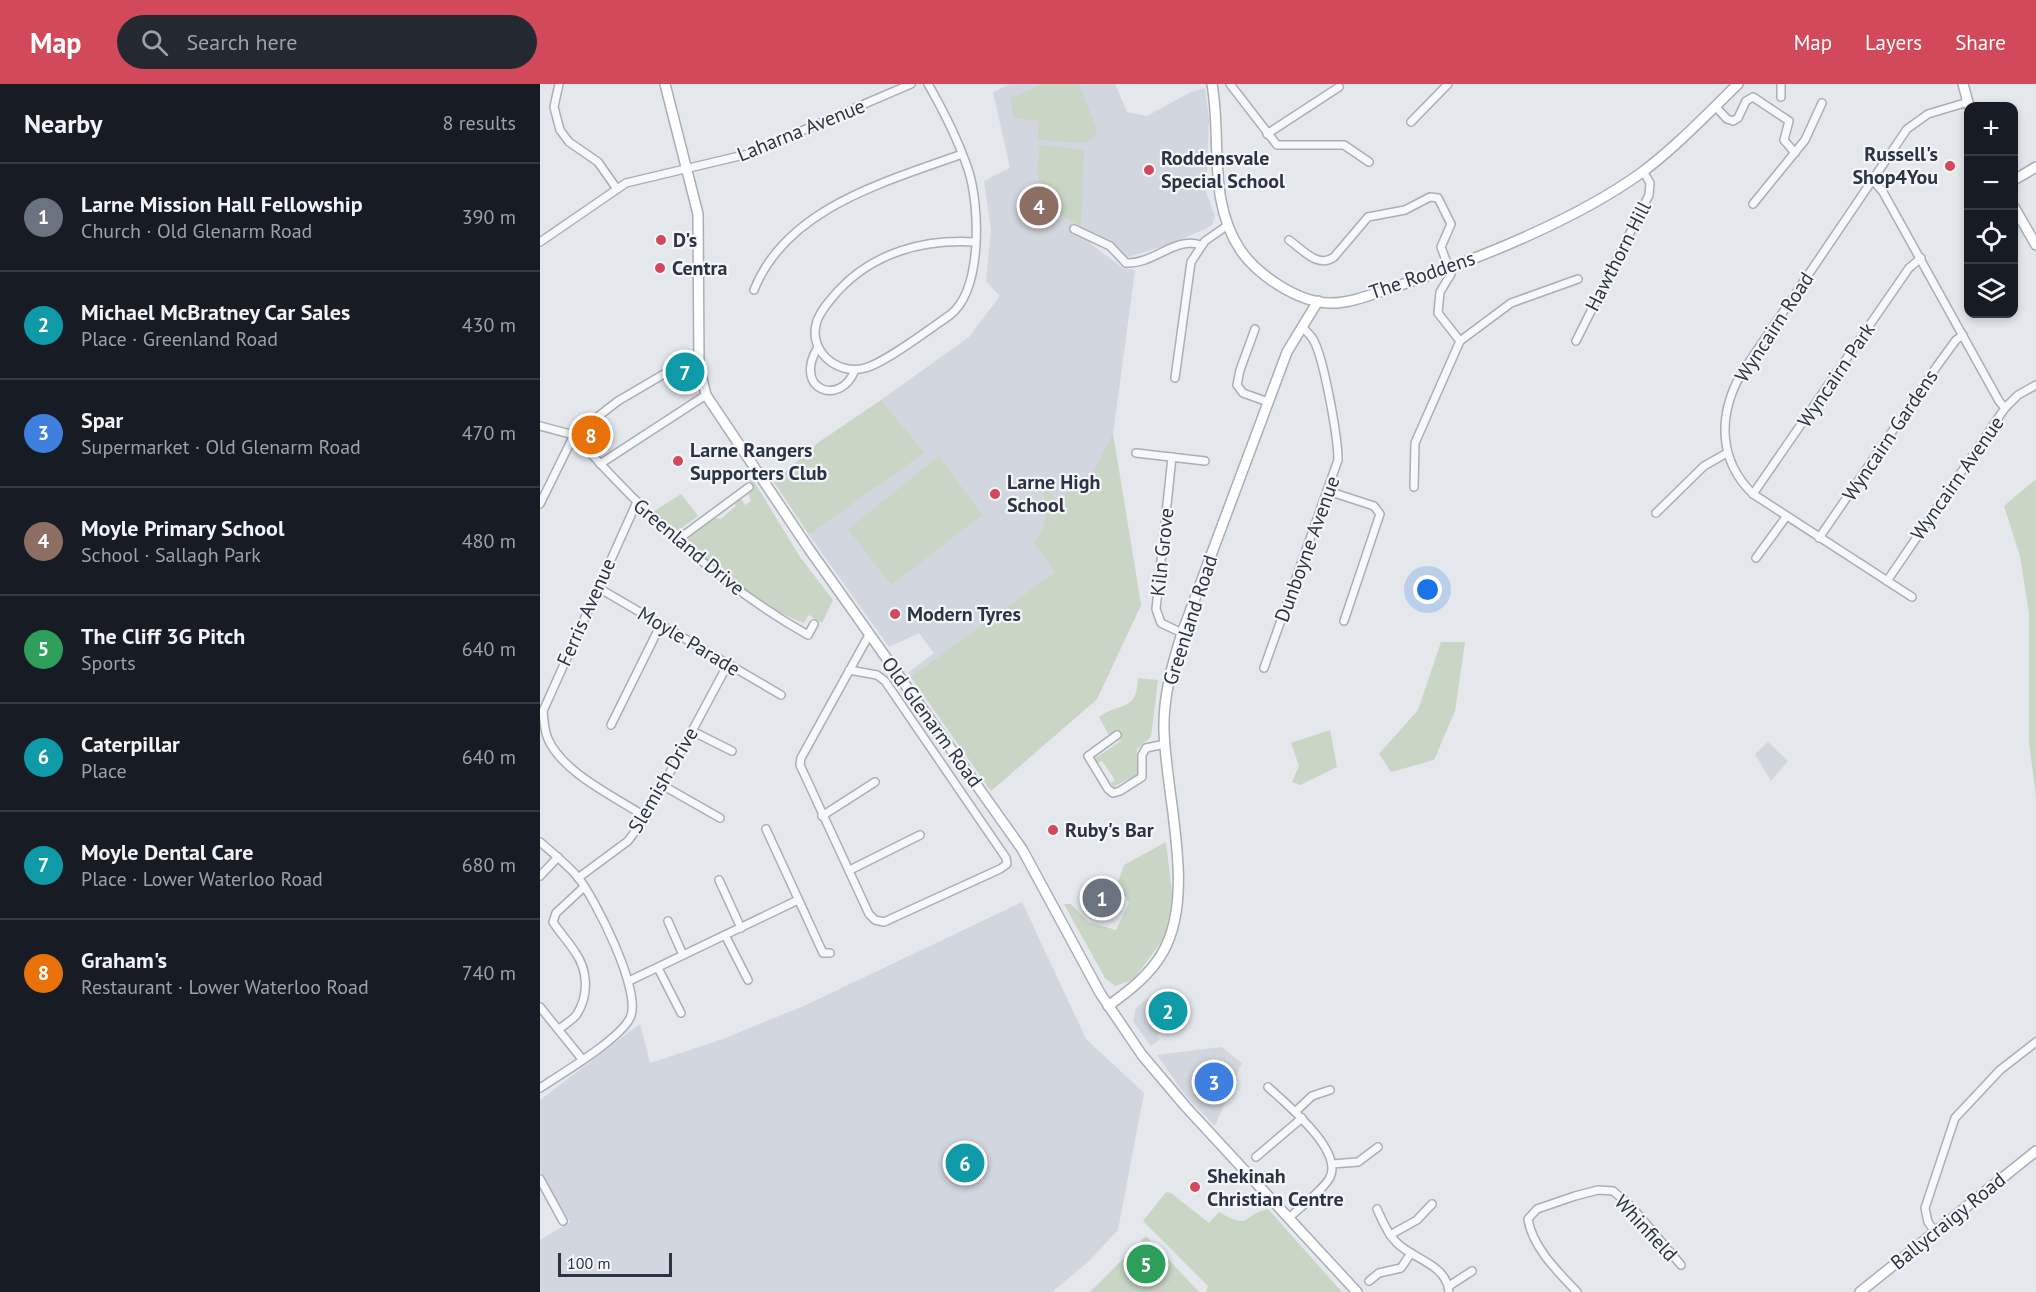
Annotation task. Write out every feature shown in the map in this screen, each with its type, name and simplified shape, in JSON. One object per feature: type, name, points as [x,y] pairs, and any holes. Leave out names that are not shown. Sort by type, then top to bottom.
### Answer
[{"type":"street","points":[[559,84],[554,110],[560,130],[569,142],[598,162],[617,189]]},
{"type":"street","name":"Old Glenarm Road","points":[[665,84],[688,168],[699,226],[698,354],[701,380],[706,395],[869,635],[1022,849],[1108,1006],[1142,1055],[1178,1098],[1357,1292]]},
{"type":"street","name":"Laharna Avenue","points":[[540,242],[629,182],[748,154],[910,84]]},
{"type":"street","points":[[818,347],[833,364],[855,370],[871,366],[951,315],[962,304],[969,287],[975,242],[971,181],[962,154],[928,84]]},
{"type":"street","name":"The Roddens","points":[[1212,84],[1216,112],[1218,195],[1228,225],[1243,254],[1259,270],[1293,292],[1318,301],[1335,303],[1449,268],[1564,217],[1604,196],[1643,171],[1738,84]]},
{"type":"street","points":[[1230,84],[1277,146],[1344,145],[1369,162]]},
{"type":"street","points":[[1781,84],[1781,97]]},
{"type":"street","points":[[1963,84],[1968,102]]},
{"type":"street","points":[[1411,122],[1444,86]]},
{"type":"street","points":[[1267,134],[1339,87]]},
{"type":"street","points":[[1715,106],[1727,119],[1733,121],[1738,118],[1746,101],[1753,97],[1789,121],[1784,141],[1795,153]]},
{"type":"street","points":[[1753,200],[1795,153],[1822,104],[1831,111]]},
{"type":"street","name":"Wyncairn Road","points":[[1912,597],[1754,494],[1738,477],[1727,453],[1724,434],[1725,414],[1737,381],[1872,179],[1914,122],[1932,112],[1964,105]]},
{"type":"street","points":[[754,290],[764,270],[783,245],[826,211],[862,190],[962,154]]},
{"type":"street","points":[[2018,177],[2036,167]]},
{"type":"street","name":"Hawthorn Hill","points":[[1576,340],[1649,195],[1651,185],[1643,171]]},
{"type":"street","points":[[1872,179],[1881,189],[1999,401],[2006,408]]},
{"type":"street","points":[[1289,240],[1317,260],[1327,261],[1334,257],[1367,217],[1405,210],[1427,198],[1435,197],[1443,204],[1451,224],[1441,247],[1451,274],[1440,292],[1438,313],[1460,341]]},
{"type":"street","points":[[2015,210],[2036,245]]},
{"type":"street","points":[[1175,378],[1190,265],[1200,245],[1228,225]]},
{"type":"street","points":[[1074,229],[1110,246],[1126,263],[1141,261],[1187,243],[1200,245]]},
{"type":"street","points":[[855,370],[850,380],[836,390],[828,392],[820,389],[812,381],[810,373],[811,361],[818,347],[816,326],[824,310],[846,283],[886,256],[914,246],[944,242],[975,242]]},
{"type":"street","name":"Wyncairn Park","points":[[1754,494],[1909,268],[1921,258]]},
{"type":"street","points":[[1413,487],[1415,443],[1460,341],[1511,303],[1578,279]]},
{"type":"street","name":"Greenland Road","points":[[1108,1006],[1155,965],[1169,939],[1177,914],[1179,885],[1165,744],[1166,694],[1182,633],[1287,352],[1318,301]]},
{"type":"street","name":"Dunboyne Avenue","points":[[1264,668],[1338,462],[1337,440],[1317,350],[1311,337],[1302,327]]},
{"type":"street","points":[[1255,329],[1237,385],[1242,393],[1268,402]]},
{"type":"street","name":"Wyncairn Gardens","points":[[1819,538],[1937,366],[1956,340],[1963,335]]},
{"type":"street","points":[[540,504],[574,435],[618,401],[698,354]]},
{"type":"street","name":"Wyncairn Avenue","points":[[1887,581],[2006,408],[2018,395],[2036,385]]},
{"type":"street","points":[[600,464],[706,395]]},
{"type":"street","points":[[540,426],[574,435]]},
{"type":"street","name":"Greenland Drive","points":[[574,435],[636,504],[676,541],[732,586],[808,635],[814,624]]},
{"type":"street","points":[[1136,453],[1205,460]]},
{"type":"street","points":[[1656,513],[1704,466],[1727,453]]},
{"type":"street","name":"Kiln Grove","points":[[1172,457],[1156,609],[1161,623],[1182,633]]},
{"type":"street","points":[[676,541],[749,487]]},
{"type":"street","points":[[1328,491],[1374,506],[1380,514],[1344,621]]},
{"type":"street","name":"Ferris Avenue","points":[[636,504],[543,711],[547,737],[557,754],[569,767],[646,817]]},
{"type":"street","points":[[1756,558],[1786,517]]},
{"type":"street","name":"Moyle Parade","points":[[597,587],[781,695]]},
{"type":"street","points":[[611,725],[661,624]]},
{"type":"street","points":[[849,670],[877,675],[885,681],[1000,846],[1007,864],[884,922],[875,920],[870,914],[800,765],[849,670],[869,635]]},
{"type":"street","name":"Slemish Drive","points":[[578,878],[628,841],[646,817],[728,664]]},
{"type":"street","points":[[692,731],[732,751]]},
{"type":"street","points":[[1118,735],[1088,755],[1112,792],[1120,791],[1142,777],[1142,755],[1146,748],[1165,744]]},
{"type":"street","points":[[822,816],[875,782]]},
{"type":"street","points":[[662,785],[720,818]]},
{"type":"street","points":[[766,829],[823,953],[830,953]]},
{"type":"street","points":[[850,870],[920,835]]},
{"type":"street","points":[[540,842],[558,857],[584,887],[613,943],[629,981],[634,1005],[630,1020],[611,1038],[540,1088]]},
{"type":"street","points":[[540,876],[558,857]]},
{"type":"street","points":[[719,880],[741,928]]},
{"type":"street","points":[[559,1029],[576,1014],[585,991],[586,978],[576,952],[561,936],[553,921],[556,913],[584,887]]},
{"type":"street","points":[[629,981],[798,900]]},
{"type":"street","points":[[668,921],[683,956]]},
{"type":"street","points":[[725,935],[748,980]]},
{"type":"street","points":[[658,968],[681,1013]]},
{"type":"street","points":[[540,1007],[582,1059]]},
{"type":"street","points":[[1935,1232],[1928,1222],[1925,1208],[1955,1118],[2000,1070],[2036,1042]]},
{"type":"street","points":[[1268,1087],[1302,1118],[1327,1151],[1332,1164],[1329,1180],[1289,1218]]},
{"type":"street","points":[[1296,1111],[1312,1096],[1330,1090]]},
{"type":"street","points":[[1256,1157],[1302,1118]]},
{"type":"street","points":[[1332,1164],[1358,1162],[1378,1147]]},
{"type":"street","name":"Ballycraigy Road","points":[[1860,1292],[2036,1151]]},
{"type":"street","points":[[540,1179],[563,1221]]},
{"type":"street","name":"Whinfield","points":[[1577,1292],[1549,1260],[1530,1226],[1529,1218],[1539,1208],[1592,1191],[1612,1191],[1626,1201],[1681,1265]]},
{"type":"street","points":[[1390,1235],[1417,1220],[1432,1204]]},
{"type":"street","points":[[1377,1209],[1390,1235],[1411,1253],[1436,1268],[1449,1289],[1472,1271]]},
{"type":"street","points":[[1369,1281],[1381,1273],[1400,1269],[1411,1253]]},
{"type":"shaded area","name":"Larne High School","points":[[1010,84],[1115,84],[1127,112],[1147,116],[1191,92],[1205,88],[1209,119],[1206,192],[1215,216],[1212,225],[1207,228],[1170,244],[1125,258],[1107,241],[1091,233],[1091,244],[1123,268],[1135,270],[1113,434],[1141,605],[1097,699],[991,791],[908,673],[934,653],[919,633],[889,647],[809,535],[925,453],[881,400],[969,337],[1000,296],[986,281],[991,230],[984,181],[1010,168],[993,92]]},
{"type":"shaded area","points":[[1768,742],[1788,761],[1771,781],[1755,754]]},
{"type":"shaded area","points":[[1022,902],[1086,1039],[1144,1093],[1118,1230],[1089,1261],[1052,1292],[540,1292],[540,1240],[570,1222],[540,1171],[540,1100],[640,1024],[650,1063],[723,1039],[806,1005]]},
{"type":"shaded area","points":[[1160,989],[1188,1010],[1157,1035],[1160,1040],[1151,1046],[1133,1021],[1136,1008]]},
{"type":"shaded area","points":[[1221,1047],[1242,1063],[1215,1126],[1186,1096],[1157,1055]]},
{"type":"green space","points":[[1044,84],[1079,84],[1097,130],[1094,139],[1083,143],[1038,140],[1039,121],[1013,118],[1011,98]]},
{"type":"green space","points":[[1040,145],[1084,150],[1081,226],[1041,204],[1038,167]]},
{"type":"green space","points":[[881,400],[925,453],[809,535],[774,482],[819,442]]},
{"type":"green space","points":[[1113,434],[1141,605],[1097,699],[991,791],[911,677],[1055,572],[1033,542],[1045,522],[1045,486],[1058,501],[1094,471]]},
{"type":"green space","points":[[939,456],[982,515],[891,585],[848,529]]},
{"type":"green space","points":[[752,478],[800,557],[833,600],[822,623],[809,615],[804,623],[772,608],[728,578],[688,544],[688,537],[714,518],[721,519],[736,506],[734,503],[737,499],[741,499],[745,505],[751,501],[748,493],[750,489],[746,482]]},
{"type":"green space","points":[[2036,479],[2036,796],[2029,742],[2029,613],[2020,556],[2004,506]]},
{"type":"green space","points":[[681,494],[698,516],[679,530],[671,530],[653,512]]},
{"type":"green space","points":[[1441,642],[1465,642],[1455,711],[1434,760],[1391,772],[1379,754],[1418,710]]},
{"type":"green space","points":[[1138,678],[1158,680],[1151,737],[1137,749],[1137,775],[1113,787],[1111,783],[1115,780],[1102,761],[1097,763],[1094,759],[1121,741],[1116,731],[1109,735],[1099,717],[1130,702],[1137,689]]},
{"type":"green space","points":[[1330,730],[1337,767],[1300,785],[1292,782],[1299,766],[1291,743]]},
{"type":"green space","points":[[1166,842],[1173,900],[1165,937],[1133,980],[1115,986],[1105,978],[1064,904],[1071,904],[1088,922],[1116,930],[1129,903],[1118,882],[1124,865]]},
{"type":"green space","points":[[1166,1192],[1171,1193],[1209,1223],[1219,1212],[1229,1218],[1242,1221],[1268,1209],[1342,1292],[1206,1292],[1208,1286],[1143,1221]]},
{"type":"green space","points":[[1146,1236],[1199,1292],[1090,1292]]},
{"type":"place","name":"Russell's Shop4You","points":[[1950,166]]},
{"type":"place","name":"Roddensvale Special School","points":[[1149,170]]},
{"type":"place","name":"Moyle Primary School","points":[[1039,206]]},
{"type":"place","name":"D's","points":[[661,240]]},
{"type":"place","name":"Centra","points":[[660,268]]},
{"type":"place","name":"Moyle Dental Care","points":[[685,372]]},
{"type":"place","name":"Graham's","points":[[591,435]]},
{"type":"place","name":"Larne Rangers Supporters Club","points":[[678,461]]},
{"type":"place","name":"Larne High School","points":[[995,494]]},
{"type":"place","name":"Modern Tyres","points":[[895,614]]},
{"type":"place","name":"Ruby's Bar","points":[[1053,830]]},
{"type":"place","name":"Larne Mission Hall Fellowship","points":[[1102,898]]},
{"type":"place","name":"Michael McBratney Car Sales","points":[[1168,1011]]},
{"type":"place","name":"Spar","points":[[1214,1082]]},
{"type":"place","name":"Caterpillar","points":[[965,1163]]},
{"type":"place","name":"Shekinah Christian Centre","points":[[1195,1187]]},
{"type":"place","name":"The Cliff 3G Pitch","points":[[1146,1264]]}]
